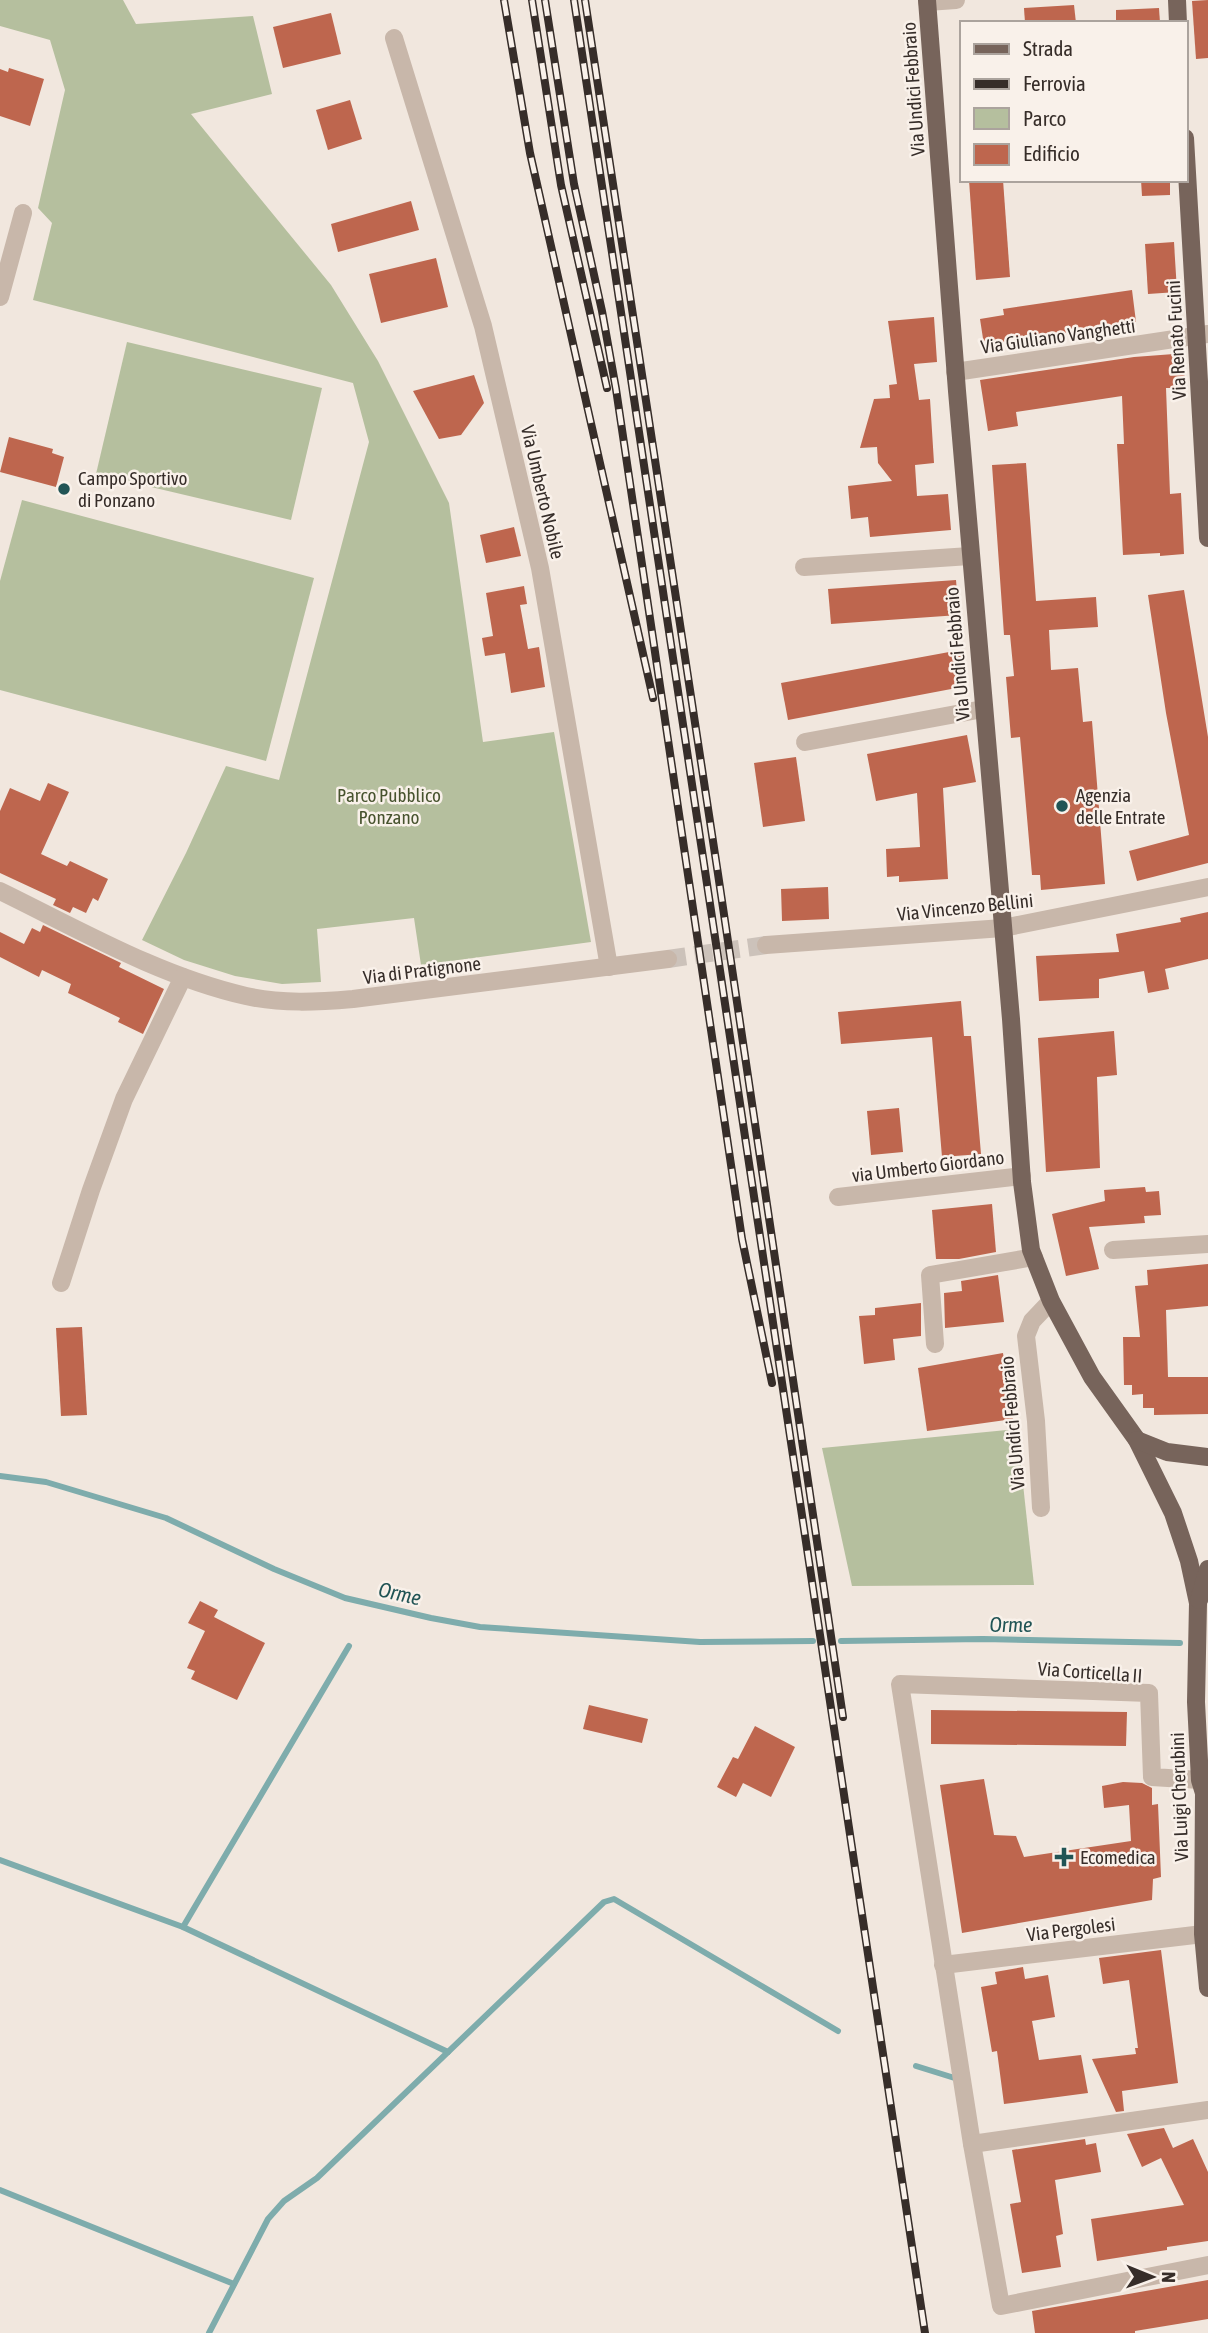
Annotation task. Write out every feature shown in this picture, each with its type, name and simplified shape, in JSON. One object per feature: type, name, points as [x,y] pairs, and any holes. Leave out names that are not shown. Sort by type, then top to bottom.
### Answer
[{"type":"main road","points":[[1177,0],[1178,21]]},
{"type":"main road","name":"Via Undici Febbraio","points":[[927,1],[1022,1176],[1034,1257],[1051,1301],[1092,1377],[1137,1440],[1173,1513],[1189,1561],[1198,1604]]},
{"type":"main road","name":"Via Renato Fucini","points":[[1187,160],[1203,335],[1208,538]]},
{"type":"main road","points":[[1137,1440],[1167,1452],[1208,1457]]},
{"type":"main road","points":[[1198,1604],[1208,1569]]},
{"type":"main road","name":"Via Luigi Cherubini","points":[[1198,1604],[1196,1702],[1204,1789],[1203,1934],[1208,1988]]},
{"type":"street","points":[[927,1],[956,0]]},
{"type":"street","name":"Via Umberto Nobile","points":[[394,38],[482,326],[540,568],[609,967]]},
{"type":"street","points":[[0,297],[23,213]]},
{"type":"street","name":"Via Giuliano Vanghetti","points":[[955,372],[1203,335]]},
{"type":"street","points":[[804,567],[970,556]]},
{"type":"street","points":[[805,742],[983,709]]},
{"type":"street","name":"Via Vincenzo Bellini","points":[[766,944],[1003,928],[1208,887]]},
{"type":"street","name":"Via di Pratignone","points":[[0,891],[183,977],[248,997],[308,1002],[400,994],[668,959]]},
{"type":"street","points":[[61,1283],[124,1099],[183,977]]},
{"type":"street","name":"via Umberto Giordano","points":[[838,1197],[1022,1176]]},
{"type":"street","points":[[1113,1250],[1208,1244]]},
{"type":"street","points":[[935,1344],[930,1275],[1034,1257]]},
{"type":"street","name":"Via Undici Febbraio","points":[[1041,1508],[1036,1421],[1026,1336],[1032,1321],[1051,1301]]},
{"type":"street","name":"Via Corticella II","points":[[943,1965],[900,1684],[1149,1693],[1152,1777],[1204,1789]]},
{"type":"street","name":"Via Pergolesi","points":[[943,1965],[1203,1934]]},
{"type":"street","points":[[943,1965],[1001,2306],[1208,2265]]},
{"type":"street","points":[[972,2144],[1208,2110]]},
{"type":"green space","name":"Parco Pubblico Ponzano","points":[[0,0],[123,0],[136,24],[253,16],[272,94],[191,114],[331,285],[378,361],[449,503],[483,742],[554,732],[591,942],[421,965],[414,918],[317,929],[321,982],[282,984],[235,976],[184,960],[142,940],[226,766],[279,780],[369,442],[353,383],[33,300],[52,223],[38,208],[65,90],[50,40],[0,26]]},
{"type":"green space","points":[[127,342],[322,388],[291,520],[96,474]]},
{"type":"green space","points":[[22,500],[314,578],[266,761],[0,690],[0,581]]},
{"type":"green space","points":[[1017,1429],[1034,1585],[852,1586],[822,1448]]},
{"type":"building","points":[[1208,0],[1208,58],[1196,59],[1192,1]]},
{"type":"building","points":[[1074,5],[1076,21],[1025,21],[1024,8]]},
{"type":"building","points":[[1159,8],[1160,21],[1116,21],[1116,10]]},
{"type":"building","points":[[331,13],[341,54],[283,68],[273,27]]},
{"type":"building","points":[[9,68],[44,79],[30,126],[0,116],[0,69],[8,72]]},
{"type":"building","points":[[350,100],[362,139],[328,150],[316,110]]},
{"type":"building","points":[[969,182],[1003,182],[1010,277],[976,280]]},
{"type":"building","points":[[1141,182],[1170,182],[1170,195],[1142,196]]},
{"type":"building","points":[[411,201],[419,230],[338,252],[331,224]]},
{"type":"building","points":[[1174,242],[1177,292],[1148,294],[1145,244]]},
{"type":"building","points":[[436,258],[448,307],[381,323],[369,274]]},
{"type":"building","points":[[1132,290],[1136,322],[984,345],[980,319],[1004,315],[1003,309]]},
{"type":"building","points":[[934,317],[937,362],[914,364],[919,400],[930,399],[934,463],[915,465],[917,496],[948,494],[951,530],[870,537],[868,517],[851,519],[848,486],[892,481],[878,463],[877,447],[860,448],[874,399],[890,398],[889,385],[897,384],[888,321]]},
{"type":"building","points":[[1174,354],[1184,362],[1185,388],[1166,388],[1170,494],[1181,493],[1184,554],[1123,555],[1117,444],[1124,444],[1122,396],[1016,412],[1018,426],[988,431],[980,380],[1134,357]]},
{"type":"building","points":[[474,375],[484,403],[461,435],[439,439],[413,391]]},
{"type":"building","points":[[9,437],[53,449],[52,453],[64,457],[56,487],[0,472]]},
{"type":"building","name":"Agenzia delle Entrate","points":[[1026,463],[1036,601],[1096,597],[1098,627],[1049,630],[1051,670],[1078,668],[1083,722],[1092,721],[1105,884],[1041,890],[1040,875],[1032,875],[1020,737],[1011,738],[1006,677],[1014,676],[1010,635],[1004,635],[992,465]]},
{"type":"building","points":[[514,527],[521,556],[486,563],[480,535]]},
{"type":"building","points":[[956,580],[959,615],[831,624],[828,589]]},
{"type":"building","points":[[524,586],[527,604],[520,605],[528,649],[539,647],[545,687],[511,693],[505,653],[485,656],[482,638],[493,636],[486,593]]},
{"type":"building","points":[[1184,590],[1208,737],[1208,863],[1137,881],[1129,851],[1189,835],[1166,713],[1148,595]]},
{"type":"building","points":[[960,650],[967,686],[788,720],[781,683]]},
{"type":"building","points":[[967,735],[976,782],[943,788],[948,879],[899,882],[899,876],[887,877],[886,849],[920,847],[917,793],[876,801],[867,754]]},
{"type":"building","points":[[796,757],[805,821],[763,827],[754,763]]},
{"type":"building","points":[[48,783],[69,792],[41,854],[67,866],[70,861],[108,879],[98,901],[93,898],[86,913],[73,907],[70,913],[53,905],[56,899],[0,873],[0,811],[10,788],[40,801]]},
{"type":"building","points":[[828,887],[829,919],[782,921],[781,889]]},
{"type":"building","points":[[1208,912],[1208,959],[1165,969],[1169,989],[1148,993],[1144,971],[1099,979],[1099,998],[1039,1001],[1036,956],[1119,952],[1116,934],[1181,922],[1180,918]]},
{"type":"building","points":[[43,925],[121,963],[119,967],[164,989],[143,1034],[118,1022],[120,1018],[68,993],[71,984],[42,970],[39,977],[0,957],[0,932],[24,944],[32,928],[40,932]]},
{"type":"building","points":[[961,1001],[964,1036],[971,1036],[981,1154],[942,1157],[932,1037],[841,1044],[838,1012]]},
{"type":"building","points":[[1114,1031],[1117,1075],[1097,1077],[1100,1168],[1046,1172],[1038,1038]]},
{"type":"building","points":[[899,1108],[903,1152],[871,1155],[867,1111]]},
{"type":"building","points":[[1145,1187],[1146,1192],[1159,1191],[1161,1215],[1144,1216],[1145,1223],[1089,1227],[1099,1269],[1066,1276],[1052,1214],[1105,1201],[1104,1190]]},
{"type":"building","points":[[992,1204],[996,1252],[959,1259],[936,1259],[932,1210]]},
{"type":"building","points":[[1208,1264],[1208,1306],[1166,1310],[1168,1377],[1208,1377],[1208,1414],[1154,1415],[1154,1408],[1143,1408],[1143,1394],[1132,1395],[1132,1385],[1124,1385],[1123,1337],[1140,1337],[1135,1286],[1148,1285],[1147,1270]]},
{"type":"building","points":[[998,1275],[1004,1322],[945,1328],[944,1293],[962,1291],[961,1281]]},
{"type":"building","points":[[921,1303],[921,1336],[893,1339],[895,1360],[864,1364],[859,1316],[875,1315],[875,1308]]},
{"type":"building","points":[[82,1327],[87,1415],[61,1416],[56,1328]]},
{"type":"building","points":[[1003,1353],[1013,1419],[927,1431],[918,1368]]},
{"type":"building","points":[[200,1601],[218,1610],[214,1617],[265,1643],[237,1700],[191,1679],[195,1671],[187,1668],[205,1631],[188,1623]]},
{"type":"building","points":[[589,1705],[648,1719],[642,1743],[583,1729]]},
{"type":"building","points":[[931,1710],[1127,1712],[1126,1746],[931,1744]]},
{"type":"building","points":[[755,1726],[795,1747],[771,1797],[743,1783],[736,1797],[717,1787],[733,1757],[738,1759]]},
{"type":"building","points":[[984,1779],[994,1835],[1016,1836],[1024,1857],[1131,1841],[1129,1805],[1104,1808],[1102,1786],[1123,1782],[1142,1783],[1152,1788],[1152,1805],[1158,1804],[1161,1877],[1153,1879],[1152,1900],[962,1933],[940,1785]]},
{"type":"building","points":[[1161,1950],[1178,2083],[1122,2091],[1124,2111],[1116,2112],[1092,2059],[1136,2054],[1135,2048],[1138,2048],[1129,1980],[1103,1984],[1099,1958]]},
{"type":"building","points":[[1023,1967],[1025,1979],[1048,1975],[1055,2017],[1032,2021],[1039,2060],[1081,2055],[1088,2093],[1004,2104],[997,2051],[992,2052],[981,1987],[997,1984],[995,1972]]},
{"type":"building","points":[[1164,2128],[1173,2148],[1193,2139],[1208,2172],[1208,2241],[1097,2261],[1091,2219],[1184,2205],[1161,2158],[1142,2167],[1127,2134]]},
{"type":"building","points":[[1085,2139],[1086,2145],[1096,2143],[1101,2172],[1055,2180],[1063,2234],[1056,2236],[1061,2267],[1022,2273],[1010,2204],[1021,2202],[1012,2150]]},
{"type":"building","points":[[1208,2280],[1208,2319],[1135,2333],[1035,2333],[1032,2311]]},
{"type":"waterway","name":"Orme","points":[[0,1476],[46,1482],[166,1518],[274,1569],[345,1598],[431,1618],[480,1627],[700,1642],[813,1641]]},
{"type":"waterway","name":"Orme","points":[[841,1641],[983,1639],[1180,1643]]},
{"type":"waterway","points":[[183,1927],[349,1646]]},
{"type":"waterway","points":[[0,1860],[183,1927],[448,2052]]},
{"type":"waterway","points":[[209,2333],[268,2219],[284,2201],[317,2178],[604,1902],[614,1899],[838,2031]]},
{"type":"waterway","points":[[916,2066],[961,2080]]},
{"type":"waterway","points":[[0,2190],[234,2284]]},
{"type":"tunnel","points":[[668,959],[766,945]]},
{"type":"railway","points":[[504,0],[530,153],[653,698]]},
{"type":"railway","points":[[532,0],[561,185],[607,388]]},
{"type":"railway","points":[[545,0],[574,184],[616,389],[742,1239],[772,1383]]},
{"type":"railway","points":[[574,0],[925,2333]]},
{"type":"railway","points":[[585,0],[843,1717]]},
{"type":"place","name":"Campo Sportivo di Ponzano","points":[[64,489]]},
{"type":"place","name":"Agenzia delle Entrate","points":[[1062,806]]},
{"type":"place","name":"Ecomedica","points":[[1064,1857]]}]
